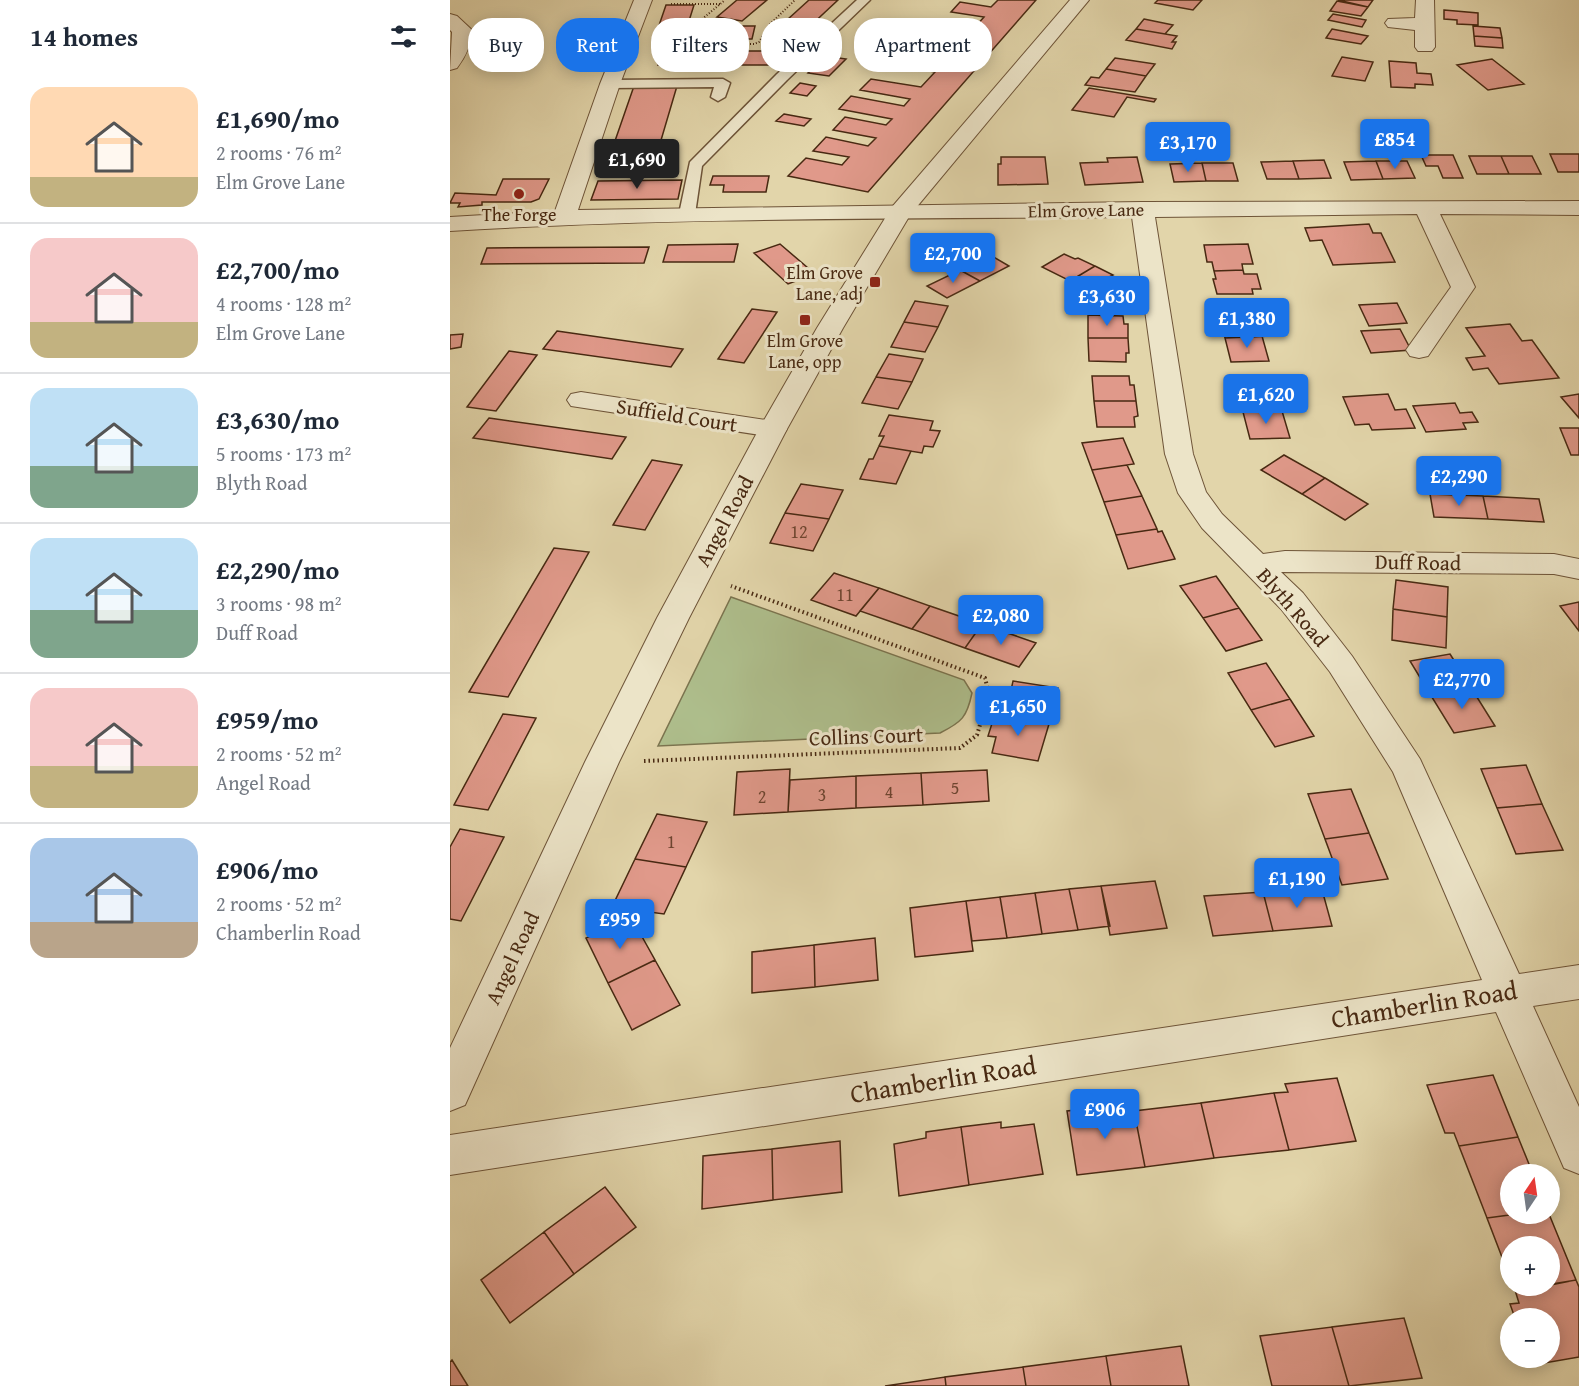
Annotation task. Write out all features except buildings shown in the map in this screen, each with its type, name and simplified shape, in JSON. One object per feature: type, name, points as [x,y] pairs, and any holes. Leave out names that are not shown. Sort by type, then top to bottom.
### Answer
[{"type":"street","name":"Angel Road","points":[[450,1092],[602,762],[697,573],[773,429],[842,308],[900,212],[1080,0]]},
{"type":"street","points":[[1425,0],[1425,47]]},
{"type":"street","points":[[636,18],[642,2]]},
{"type":"street","points":[[450,20],[462,30],[461,44],[450,64]]},
{"type":"street","points":[[1395,23],[1426,25]]},
{"type":"street","points":[[564,217],[615,72]]},
{"type":"street","name":"Elm Grove Lane","points":[[450,224],[564,217],[687,214],[1425,207],[1579,208]]},
{"type":"street","points":[[1419,351],[1463,287],[1425,207]]},
{"type":"street","name":"Blyth Road","points":[[1142,209],[1179,454],[1192,493],[1212,521],[1292,601],[1341,664],[1408,768],[1579,1154]]},
{"type":"street","name":"Suffield Court","points":[[581,400],[773,429]]},
{"type":"street","name":"Duff Road","points":[[1256,565],[1285,561],[1519,563],[1554,564],[1579,569]]},
{"type":"street","name":"Chamberlin Road","points":[[450,1155],[1507,991],[1579,982]]},
{"type":"lane","points":[[687,214],[695,165],[782,77],[864,0]]},
{"type":"lane","points":[[610,84],[723,83],[718,97]]},
{"type":"path","points":[[704,18],[725,0]]},
{"type":"path","points":[[749,44],[759,42],[770,24],[795,0]]},
{"type":"path","points":[[642,2],[721,4]]},
{"type":"path","name":"Collins Court","points":[[602,762],[960,748],[977,735],[989,694],[985,678],[697,573]]},
{"type":"green space","points":[[731,597],[964,680],[972,693],[968,708],[958,722],[940,733],[658,746]]},
{"type":"place","name":"The Forge","points":[[519,194]]},
{"type":"place","name":"Elm Grove Lane, adj","points":[[875,282]]},
{"type":"place","name":"Elm Grove Lane, opp","points":[[805,320]]}]
